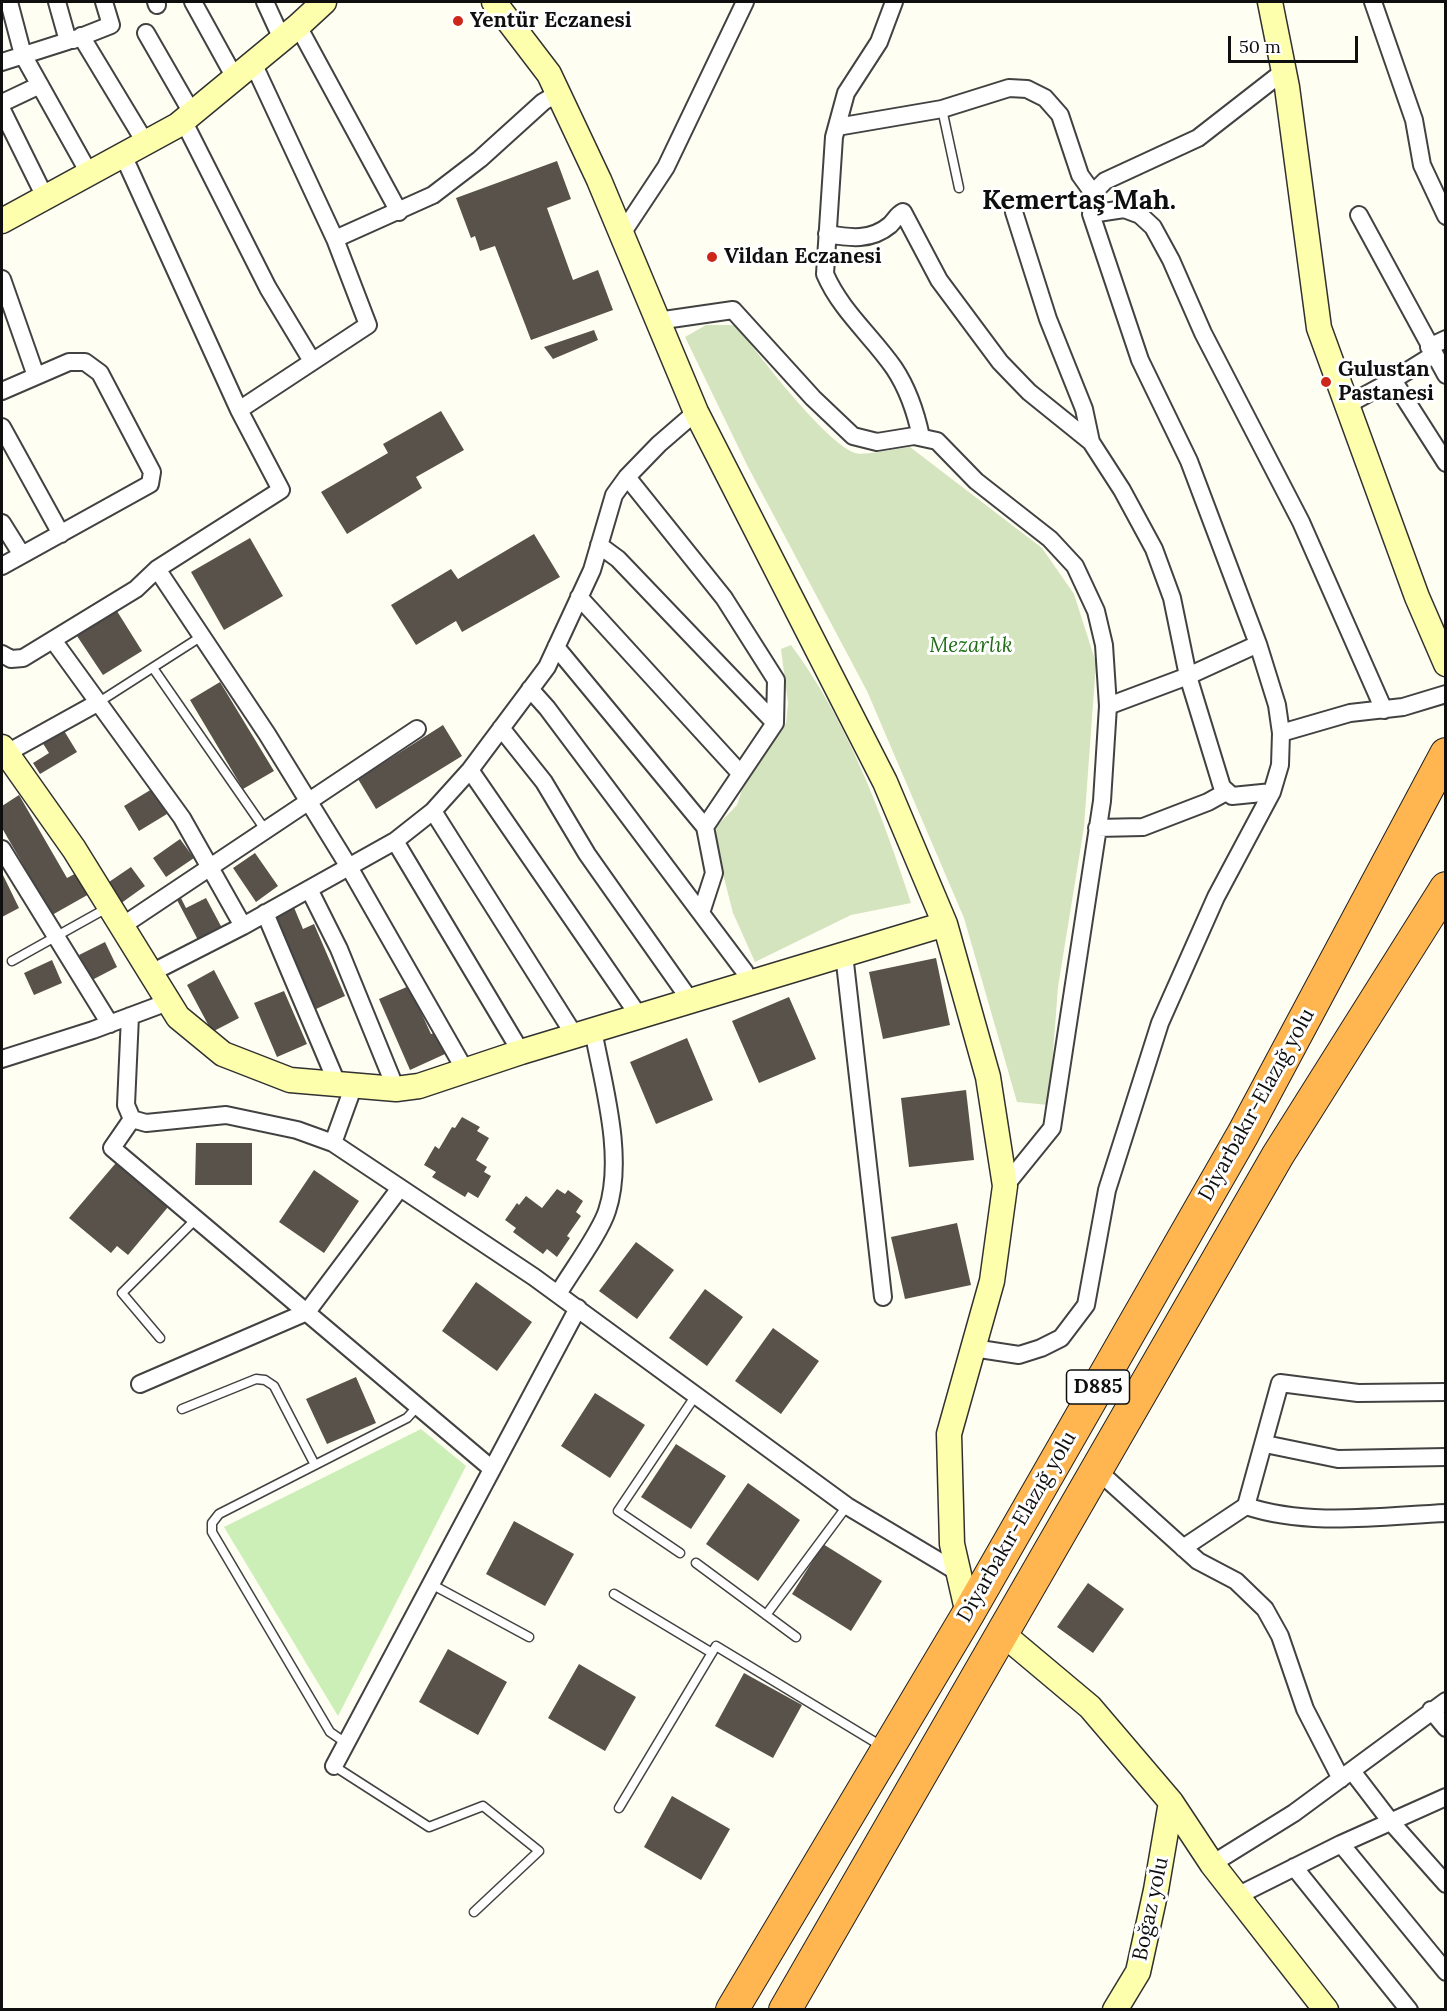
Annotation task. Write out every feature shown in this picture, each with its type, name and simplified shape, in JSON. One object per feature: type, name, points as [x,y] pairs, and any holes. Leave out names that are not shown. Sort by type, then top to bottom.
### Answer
[{"type":"highway","name":"Diyarbakır-Elazığ yolu","points":[[732,2010],[968,1614],[1244,1134],[1446,754]]},
{"type":"highway","name":"Diyarbakır-Elazığ yolu","points":[[785,2010],[1278,1155],[1446,888]]},
{"type":"street","points":[[9,2],[23,55],[89,173]]},
{"type":"street","points":[[57,2],[75,39],[145,142]]},
{"type":"street","points":[[2,62],[111,25],[104,2]]},
{"type":"street","points":[[193,2],[244,70],[335,239],[368,325],[239,410]]},
{"type":"street","points":[[265,2],[290,33],[399,212]]},
{"type":"street","points":[[2,221],[188,117],[324,2]]},
{"type":"street","points":[[494,2],[549,74],[696,412],[885,782],[945,924],[988,1077],[1005,1186],[992,1281],[949,1434],[952,1545],[968,1614]]},
{"type":"street","points":[[621,236],[666,167],[745,2]]},
{"type":"street","points":[[894,2],[879,42],[846,93],[837,127],[825,274],[832,291],[894,368],[915,409],[921,437]]},
{"type":"street","points":[[1270,2],[1284,71],[1319,328],[1417,597],[1446,664]]},
{"type":"street","points":[[1373,2],[1414,120],[1422,165],[1446,216]]},
{"type":"street","points":[[146,33],[268,288],[312,361]]},
{"type":"street","points":[[973,1348],[1019,1355],[1041,1348],[1061,1338],[1086,1305],[1107,1190],[1160,1023],[1216,897],[1272,792],[1280,765],[1281,733],[1277,705],[1258,644],[1189,461],[1140,360],[1091,214],[1093,193],[1105,181],[1198,138],[1284,71]]},
{"type":"street","points":[[2,103],[40,85]]},
{"type":"street","points":[[837,127],[942,109],[1009,88],[1036,93],[1045,98],[1060,115],[1080,175],[1093,193]]},
{"type":"street","points":[[335,239],[433,195],[480,159],[543,102],[558,93]]},
{"type":"street","points":[[2,110],[45,197]]},
{"type":"street","points":[[2,654],[11,659],[24,658],[136,589],[157,569],[281,490],[239,410],[123,155]]},
{"type":"street","points":[[1091,214],[1124,209],[1140,215],[1153,227],[1172,260],[1203,333],[1301,522],[1383,710]]},
{"type":"street","points":[[827,234],[850,238],[867,237],[884,229],[903,212],[939,280],[1000,362],[1029,392],[1091,442],[1122,490],[1154,549],[1172,598],[1188,676],[1222,787],[1226,792],[1239,796],[1272,792]]},
{"type":"street","points":[[1014,212],[1048,319],[1084,409],[1091,442]]},
{"type":"street","points":[[1359,215],[1446,375]]},
{"type":"street","points":[[2,279],[36,376]]},
{"type":"street","points":[[657,321],[734,310],[813,398],[854,436],[877,442],[914,436],[937,441],[976,481],[1050,539],[1075,566],[1096,611],[1104,645],[1108,706],[1097,828],[1052,1128],[1005,1186]]},
{"type":"street","points":[[1347,405],[1393,380],[1446,339]]},
{"type":"street","points":[[2,391],[69,362],[85,362],[100,373],[152,472],[150,484],[2,566]]},
{"type":"street","points":[[1393,380],[1446,463]]},
{"type":"street","points":[[151,973],[243,926],[395,841],[433,811],[470,770],[547,667],[579,597],[599,545],[614,495],[627,477],[659,444],[696,412]]},
{"type":"street","points":[[2,427],[61,534]]},
{"type":"street","points":[[627,477],[724,598],[763,656],[776,680],[775,723],[705,827]]},
{"type":"street","points":[[2,523],[22,555]]},
{"type":"street","points":[[599,545],[618,559],[775,723]]},
{"type":"street","points":[[157,569],[349,867],[465,1071]]},
{"type":"street","points":[[579,597],[740,773]]},
{"type":"street","points":[[53,640],[182,818],[243,926]]},
{"type":"street","points":[[1108,706],[1188,676],[1258,644]]},
{"type":"street","points":[[556,647],[705,827],[714,873],[701,913]]},
{"type":"street","points":[[530,689],[548,708],[745,972]]},
{"type":"street","points":[[1281,733],[1350,713],[1421,703],[1446,694]]},
{"type":"street","points":[[99,702],[4,750],[74,849],[177,1017],[223,1054],[290,1080],[396,1089],[419,1086],[521,1052],[945,924]]},
{"type":"street","points":[[501,728],[544,782],[587,854],[690,1000]]},
{"type":"street","points":[[116,916],[210,868],[417,729]]},
{"type":"street","points":[[470,770],[639,1016]]},
{"type":"street","points":[[1097,828],[1143,827],[1208,802],[1226,792]]},
{"type":"street","points":[[433,811],[584,1033],[610,1122],[614,1178],[607,1212],[558,1294]]},
{"type":"street","points":[[395,841],[521,1052]]},
{"type":"street","points":[[2,849],[110,1024]]},
{"type":"street","points":[[309,889],[339,949],[396,1089]]},
{"type":"street","points":[[265,913],[346,1084],[333,1143]]},
{"type":"street","points":[[844,954],[883,1298]]},
{"type":"street","points":[[2,1059],[110,1024],[168,1002]]},
{"type":"street","points":[[130,1016],[126,1105],[132,1119],[146,1124],[226,1115],[297,1130],[333,1143],[578,1308],[846,1506],[959,1573]]},
{"type":"street","points":[[132,1119],[112,1148],[492,1468]]},
{"type":"street","points":[[140,1384],[307,1312],[400,1188]]},
{"type":"street","points":[[334,1766],[578,1308]]},
{"type":"street","points":[[1183,1548],[1246,1506],[1280,1383],[1358,1393],[1446,1392]]},
{"type":"street","points":[[1265,1444],[1338,1459],[1446,1457]]},
{"type":"street","points":[[1097,1470],[1198,1561],[1236,1581],[1265,1609],[1280,1636],[1305,1709],[1346,1775],[1446,1884]]},
{"type":"street","points":[[1246,1506],[1267,1513],[1335,1518],[1446,1513]]},
{"type":"street","points":[[1003,1634],[1090,1707],[1172,1802],[1212,1864],[1326,2010]]},
{"type":"street","points":[[1212,1864],[1294,1813],[1446,1701]]},
{"type":"street","points":[[1431,1710],[1446,1728]]},
{"type":"street","name":"Boğaz yolu","points":[[1114,2010],[1138,1972],[1172,1802]]},
{"type":"street","points":[[1237,1896],[1341,1844],[1443,1802]]},
{"type":"street","points":[[1341,1844],[1446,1972]]},
{"type":"street","points":[[1294,1867],[1409,2010]]},
{"type":"lane","points":[[942,109],[959,188]]},
{"type":"lane","points":[[99,702],[202,636]]},
{"type":"lane","points":[[153,668],[266,831]]},
{"type":"lane","points":[[12,961],[55,938],[116,916]]},
{"type":"lane","points":[[160,1338],[122,1293],[196,1219]]},
{"type":"lane","points":[[182,1409],[256,1379],[265,1380],[274,1386],[315,1465]]},
{"type":"lane","points":[[680,1553],[618,1511],[696,1394]]},
{"type":"lane","points":[[346,1743],[330,1732],[212,1532],[212,1523],[219,1514],[407,1418],[418,1406]]},
{"type":"lane","points":[[766,1615],[846,1506]]},
{"type":"lane","points":[[696,1563],[796,1637]]},
{"type":"lane","points":[[431,1584],[529,1637]]},
{"type":"lane","points":[[614,1594],[712,1653]]},
{"type":"lane","points":[[619,1808],[716,1646],[887,1749]]},
{"type":"lane","points":[[334,1766],[429,1827],[483,1806],[539,1851],[474,1912]]},
{"type":"green space","name":"Mezarlık","points":[[706,325],[737,325],[792,396],[842,446],[860,454],[910,447],[1042,548],[1074,594],[1096,663],[1084,827],[1058,987],[1049,1105],[1017,1102],[964,918],[867,691],[747,465],[685,337]]},
{"type":"green space","points":[[791,645],[811,674],[846,736],[875,802],[911,903],[851,915],[755,962],[733,913],[712,831],[737,805],[746,777],[786,723],[788,703],[781,649]]},
{"type":"green space","points":[[421,1429],[466,1466],[338,1716],[224,1527]]},
{"type":"building","points":[[557,161],[571,199],[547,208],[573,280],[598,270],[613,310],[531,340],[495,246],[480,251],[475,236],[471,238],[456,198]]},
{"type":"building","points":[[594,330],[598,340],[553,359],[544,347]]},
{"type":"building","points":[[441,411],[464,450],[416,477],[422,488],[347,534],[321,492],[388,453],[383,444]]},
{"type":"building","points":[[534,534],[560,577],[462,632],[456,621],[416,645],[391,605],[451,569],[458,579]]},
{"type":"building","points":[[250,538],[283,596],[224,630],[191,572]]},
{"type":"building","points":[[115,608],[142,651],[103,675],[75,633]]},
{"type":"building","points":[[220,682],[274,771],[243,789],[190,700]]},
{"type":"building","points":[[443,725],[462,756],[376,809],[358,779]]},
{"type":"building","points":[[63,729],[77,752],[40,774],[33,763],[49,753],[42,742]]},
{"type":"building","points":[[152,789],[167,814],[139,831],[124,806]]},
{"type":"building","points":[[19,795],[67,878],[86,868],[98,889],[52,915],[2,828],[2,806]]},
{"type":"building","points":[[180,839],[194,858],[166,877],[153,858]]},
{"type":"building","points":[[255,853],[278,886],[256,902],[233,868]]},
{"type":"building","points":[[131,867],[145,886],[120,904],[106,884]]},
{"type":"building","points":[[2,873],[19,908],[2,917]]},
{"type":"building","points":[[181,898],[186,908],[206,898],[222,928],[198,940],[177,900]]},
{"type":"building","points":[[293,905],[303,929],[314,924],[345,996],[316,1009],[273,914]]},
{"type":"building","points":[[105,942],[117,967],[92,980],[79,955]]},
{"type":"building","points":[[936,958],[950,1025],[883,1039],[869,972]]},
{"type":"building","points":[[52,960],[62,983],[34,995],[24,973]]},
{"type":"building","points":[[214,970],[239,1018],[212,1032],[187,985]]},
{"type":"building","points":[[409,986],[431,1034],[435,1033],[445,1054],[410,1070],[379,999]]},
{"type":"building","points":[[284,991],[307,1044],[277,1057],[254,1003]]},
{"type":"building","points":[[789,997],[816,1059],[759,1083],[732,1021]]},
{"type":"building","points":[[687,1038],[713,1100],[656,1124],[630,1062]]},
{"type":"building","points":[[966,1090],[974,1160],[909,1167],[901,1098]]},
{"type":"building","points":[[462,1117],[480,1127],[477,1131],[489,1138],[476,1160],[487,1167],[484,1172],[491,1176],[478,1198],[468,1192],[465,1197],[432,1177],[436,1172],[424,1165],[435,1146],[439,1149],[452,1127],[455,1128]]},
{"type":"building","points":[[196,1143],[252,1143],[252,1185],[195,1185]]},
{"type":"building","points":[[121,1157],[173,1201],[128,1255],[117,1246],[111,1253],[69,1218]]},
{"type":"building","points":[[314,1170],[359,1201],[324,1253],[279,1222]]},
{"type":"building","points":[[557,1189],[565,1194],[568,1190],[583,1201],[576,1212],[581,1216],[567,1236],[570,1238],[557,1257],[547,1249],[543,1254],[513,1232],[516,1228],[505,1220],[517,1203],[519,1205],[526,1196],[542,1208]]},
{"type":"building","points":[[957,1223],[971,1285],[905,1299],[891,1237]]},
{"type":"building","points":[[636,1242],[674,1270],[637,1319],[599,1291]]},
{"type":"building","points":[[476,1282],[532,1322],[497,1371],[442,1331]]},
{"type":"building","points":[[705,1289],[743,1317],[707,1366],[669,1338]]},
{"type":"building","points":[[773,1328],[819,1361],[781,1414],[735,1381]]},
{"type":"building","points":[[356,1377],[376,1423],[327,1444],[306,1399]]},
{"type":"building","points":[[595,1393],[645,1425],[610,1478],[561,1446]]},
{"type":"building","points":[[676,1444],[726,1476],[691,1529],[641,1497]]},
{"type":"building","points":[[748,1483],[800,1520],[758,1581],[706,1544]]},
{"type":"building","points":[[514,1521],[574,1554],[545,1606],[486,1574]]},
{"type":"building","points":[[823,1544],[882,1581],[851,1631],[792,1594]]},
{"type":"building","points":[[1088,1583],[1124,1609],[1093,1653],[1057,1627]]},
{"type":"building","points":[[448,1649],[507,1682],[478,1735],[419,1702]]},
{"type":"building","points":[[579,1664],[636,1697],[605,1751],[548,1718]]},
{"type":"building","points":[[744,1673],[802,1705],[773,1758],[715,1726]]},
{"type":"building","points":[[672,1796],[730,1829],[701,1880],[644,1847]]},
{"type":"place","name":"Yentür Eczanesi","points":[[458,21]]},
{"type":"place","name":"Vildan Eczanesi","points":[[712,257]]},
{"type":"place","name":"Gulustan Pastanesi","points":[[1326,382]]},
{"type":"district","name":"Kemertaş Mah.","points":[[1079,201]]}]
